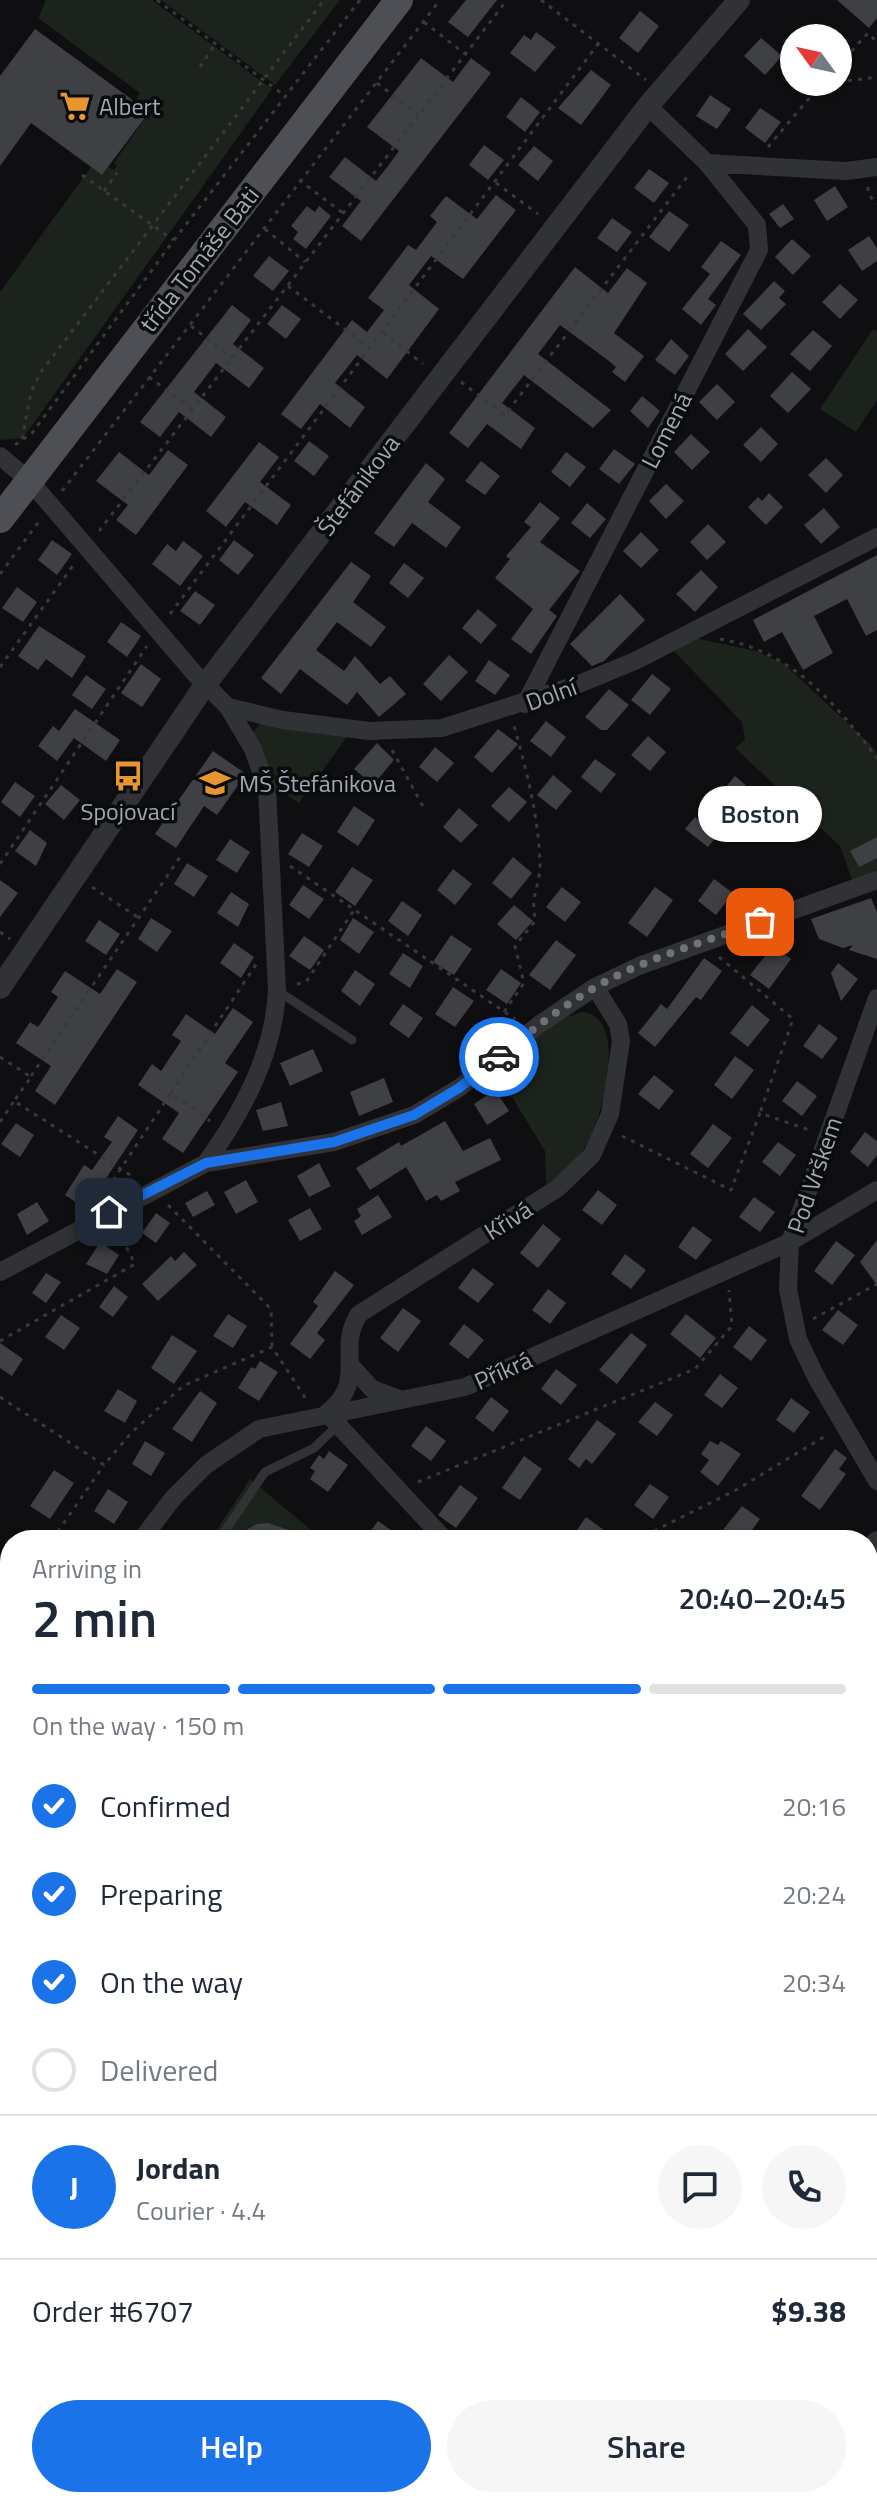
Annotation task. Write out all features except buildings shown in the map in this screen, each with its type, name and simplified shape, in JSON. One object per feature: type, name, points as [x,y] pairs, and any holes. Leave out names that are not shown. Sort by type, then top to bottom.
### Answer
[{"type":"main road","name":"třída Tomáše Bati","points":[[0,519],[399,0]]},
{"type":"street","name":"Štefánikova","points":[[0,988],[205,685],[648,106],[739,0]]},
{"type":"street","name":"Lomená","points":[[517,706],[759,250],[757,225],[705,160],[648,106]]},
{"type":"street","points":[[705,160],[751,166],[846,171],[877,167]]},
{"type":"street","points":[[5,456],[205,685],[228,707],[261,769],[267,788],[276,947],[276,1017],[254,1083],[227,1133],[206,1163]]},
{"type":"street","name":"Dolní","points":[[228,707],[312,725],[381,731],[442,728],[517,706],[635,661],[877,537]]},
{"type":"street","points":[[0,1272],[206,1163],[334,1142],[414,1115],[459,1088],[531,1031],[595,987],[639,966],[877,880]]},
{"type":"street","name":"Křivá","points":[[327,1418],[342,1398],[353,1368],[349,1336],[359,1314],[571,1178],[592,1155],[606,1128],[618,1083],[621,1041],[618,1024],[595,987]]},
{"type":"street","name":"Pod Vrškem","points":[[877,998],[790,1242],[788,1289],[795,1329],[816,1377],[877,1481]]},
{"type":"street","name":"Příkrá","points":[[149,1530],[174,1497],[206,1465],[259,1429],[327,1418],[465,1387],[790,1242],[877,1190]]},
{"type":"street","points":[[353,1368],[372,1389],[404,1400]]},
{"type":"street","points":[[327,1418],[435,1530]]},
{"type":"lane","points":[[277,990],[352,1040]]},
{"type":"lane","points":[[225,1530],[265,1472],[314,1448],[327,1418]]},
{"type":"path","points":[[157,0],[286,97]]},
{"type":"path","points":[[5,456],[21,441],[31,392],[41,372],[324,0]]},
{"type":"path","points":[[5,456],[32,433],[174,240],[360,0]]},
{"type":"path","points":[[0,574],[440,0]]},
{"type":"path","points":[[0,667],[86,547],[507,0]]},
{"type":"path","points":[[541,0],[649,82]]},
{"type":"path","points":[[424,22],[465,54]]},
{"type":"path","points":[[852,51],[868,33],[877,42]]},
{"type":"path","points":[[200,67],[215,44]]},
{"type":"path","points":[[0,864],[158,629],[598,44]]},
{"type":"path","points":[[852,80],[877,77]]},
{"type":"path","points":[[376,83],[419,115]]},
{"type":"path","points":[[751,166],[812,96]]},
{"type":"path","points":[[456,378],[505,415],[705,160]]},
{"type":"path","points":[[104,191],[117,173]]},
{"type":"path","points":[[82,175],[174,240]]},
{"type":"path","points":[[299,180],[343,213]]},
{"type":"path","points":[[495,182],[544,219]]},
{"type":"path","points":[[264,228],[305,262]]},
{"type":"path","points":[[287,285],[371,349]]},
{"type":"path","points":[[191,326],[232,358]]},
{"type":"path","points":[[383,332],[429,369]]},
{"type":"path","points":[[149,377],[193,410]]},
{"type":"path","points":[[689,633],[751,644],[792,667],[844,714],[877,758]]},
{"type":"path","points":[[504,1012],[524,983],[515,946],[536,920],[531,905],[540,867],[517,706]]},
{"type":"path","points":[[381,731],[425,810]]},
{"type":"path","points":[[272,853],[531,1031]]},
{"type":"path","points":[[31,1077],[180,857]]},
{"type":"path","points":[[88,884],[139,918]]},
{"type":"path","points":[[277,990],[306,982],[354,910]]},
{"type":"path","points":[[0,932],[15,941]]},
{"type":"path","points":[[606,1128],[731,1190],[793,1019],[702,943]]},
{"type":"path","points":[[120,1169],[261,956],[276,947]]},
{"type":"path","points":[[171,1093],[227,1133]]},
{"type":"path","points":[[0,1122],[14,1101]]},
{"type":"path","points":[[760,1113],[828,1137]]},
{"type":"path","points":[[0,1341],[135,1264],[109,1212]]},
{"type":"path","points":[[396,1491],[695,1369],[732,1326],[728,1271]]},
{"type":"path","points":[[795,1329],[877,1284]]},
{"type":"path","points":[[59,1530],[104,1465],[131,1433],[183,1386],[272,1347],[327,1418]]},
{"type":"path","points":[[0,1397],[104,1465]]},
{"type":"path","points":[[656,1530],[736,1490],[844,1424]]},
{"type":"shaded area","points":[[46,0],[152,0],[272,89],[23,438],[0,440],[0,292],[91,167],[102,175],[108,167],[114,170],[117,165],[114,163],[149,112],[135,101],[140,93],[38,18]]},
{"type":"shaded area","points":[[161,0],[340,0],[275,85]]},
{"type":"shaded area","points":[[873,329],[877,332],[877,400],[856,432],[820,409]]},
{"type":"shaded area","points":[[695,638],[756,651],[783,663],[877,753],[877,874],[853,883],[840,846],[735,748],[745,740],[742,722],[672,649]]},
{"type":"shaded area","points":[[262,722],[349,734],[299,803],[271,784],[252,733]]},
{"type":"shaded area","points":[[582,1012],[597,1018],[605,1031],[609,1051],[604,1097],[583,1151],[571,1166],[546,1186],[545,1151],[495,1069],[562,1019]]},
{"type":"shaded area","points":[[250,1479],[311,1530],[217,1530]]},
{"type":"way so far","points":[[499,1057],[540,1024],[595,987],[639,966],[760,922]]},
{"type":"place","name":"Albert","points":[[75,106]]},
{"type":"place","name":"Spojovací","points":[[128,776]]},
{"type":"place","name":"MŠ Štefánikova","points":[[215,783]]},
{"type":"place","name":"Boston","points":[[760,922]]},
{"type":"route","points":[[109,1212],[206,1163],[334,1142],[383,1128],[436,1104],[499,1057]]}]
